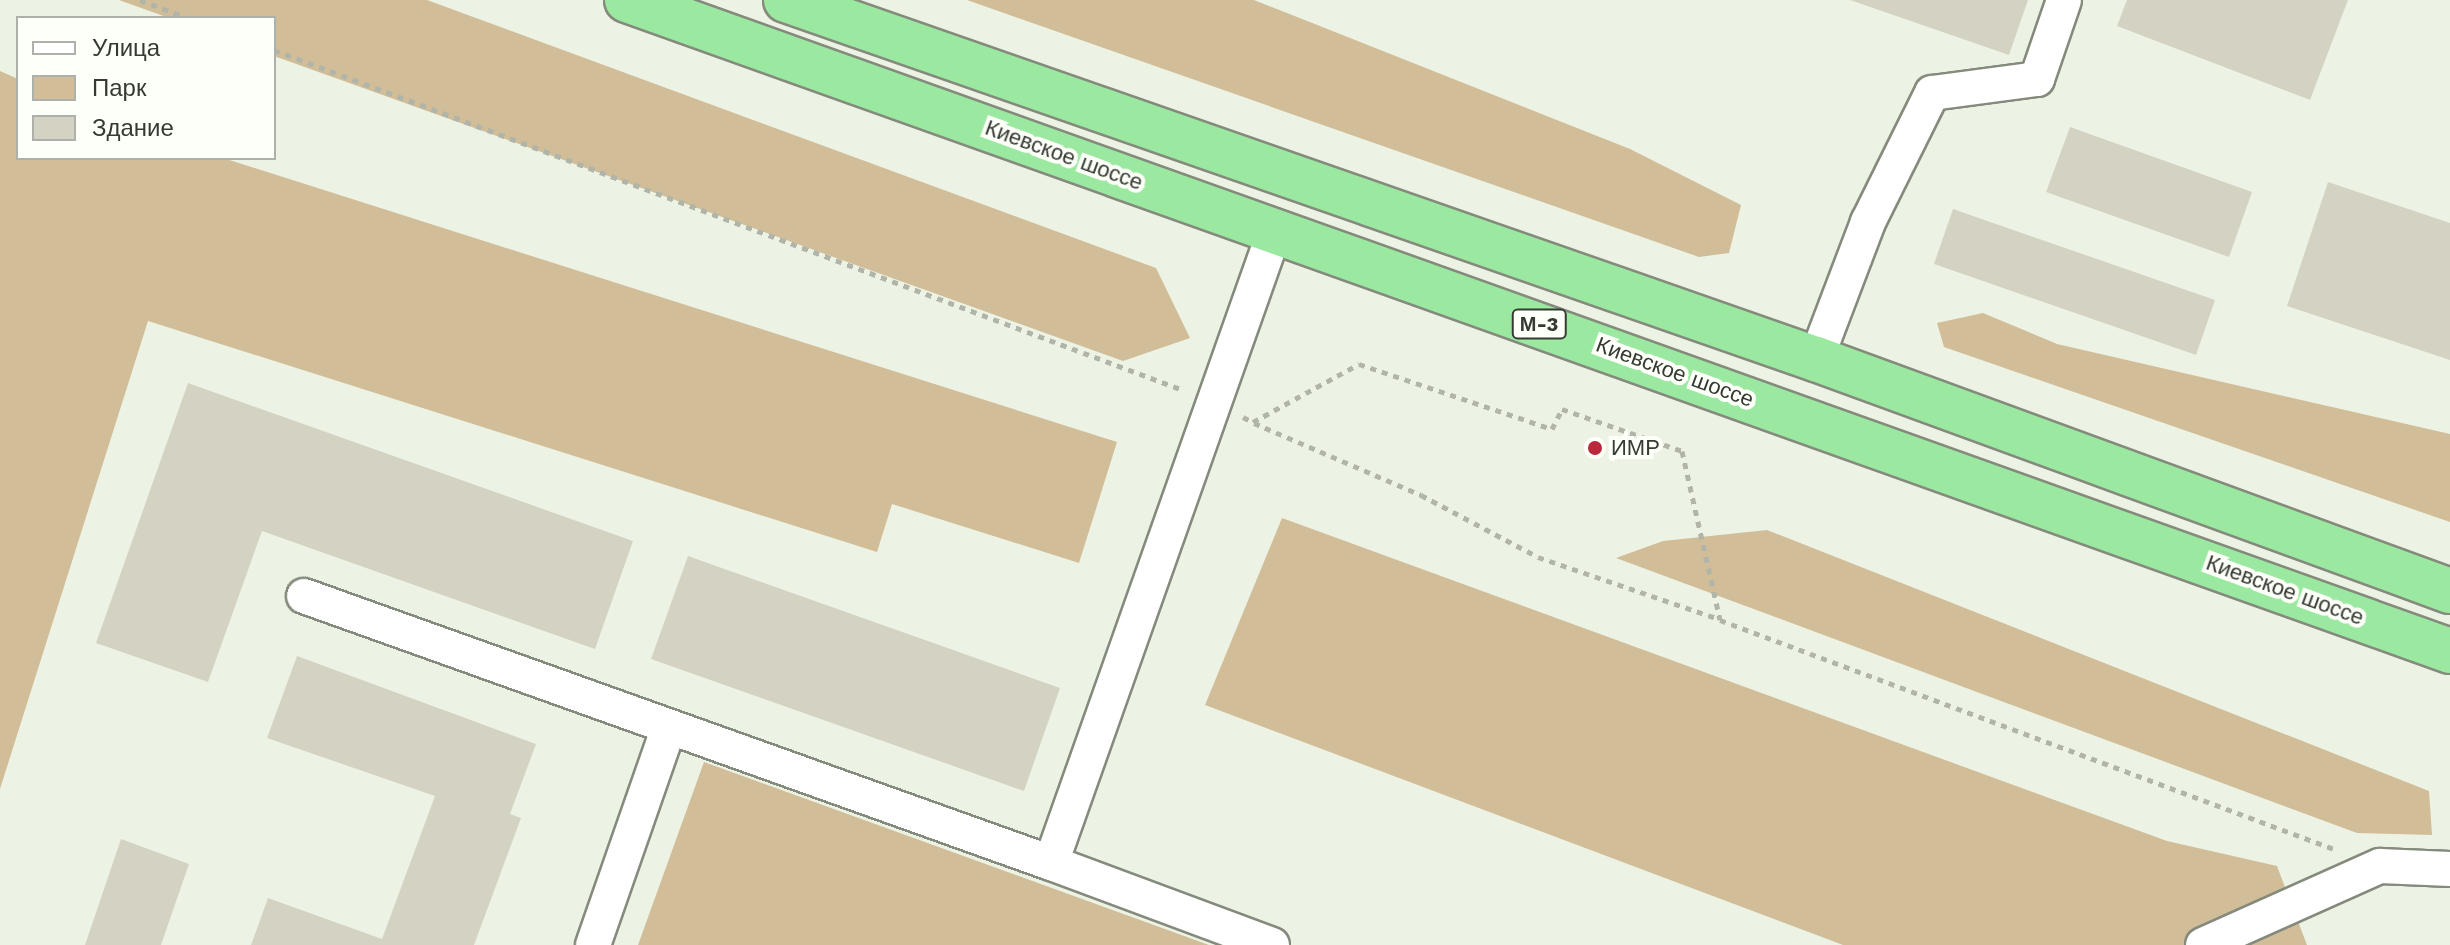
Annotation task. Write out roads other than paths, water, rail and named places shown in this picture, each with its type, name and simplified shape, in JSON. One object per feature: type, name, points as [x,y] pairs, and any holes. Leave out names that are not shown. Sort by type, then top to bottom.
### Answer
[{"type":"highway","name":"Киевское шоссе","points":[[627,0],[2450,651]]},
{"type":"highway","points":[[786,0],[1816,359],[2450,591]]},
{"type":"lane","points":[[1816,359],[1868,222],[1932,93],[2037,79],[2064,0]]},
{"type":"lane","points":[[1051,863],[1275,230]]},
{"type":"lane","points":[[304,596],[1272,945]]},
{"type":"lane","points":[[593,945],[669,727]]},
{"type":"lane","points":[[2203,945],[2380,866],[2450,869]]},
{"type":"place","name":"ИМР","points":[[1595,448]]}]
